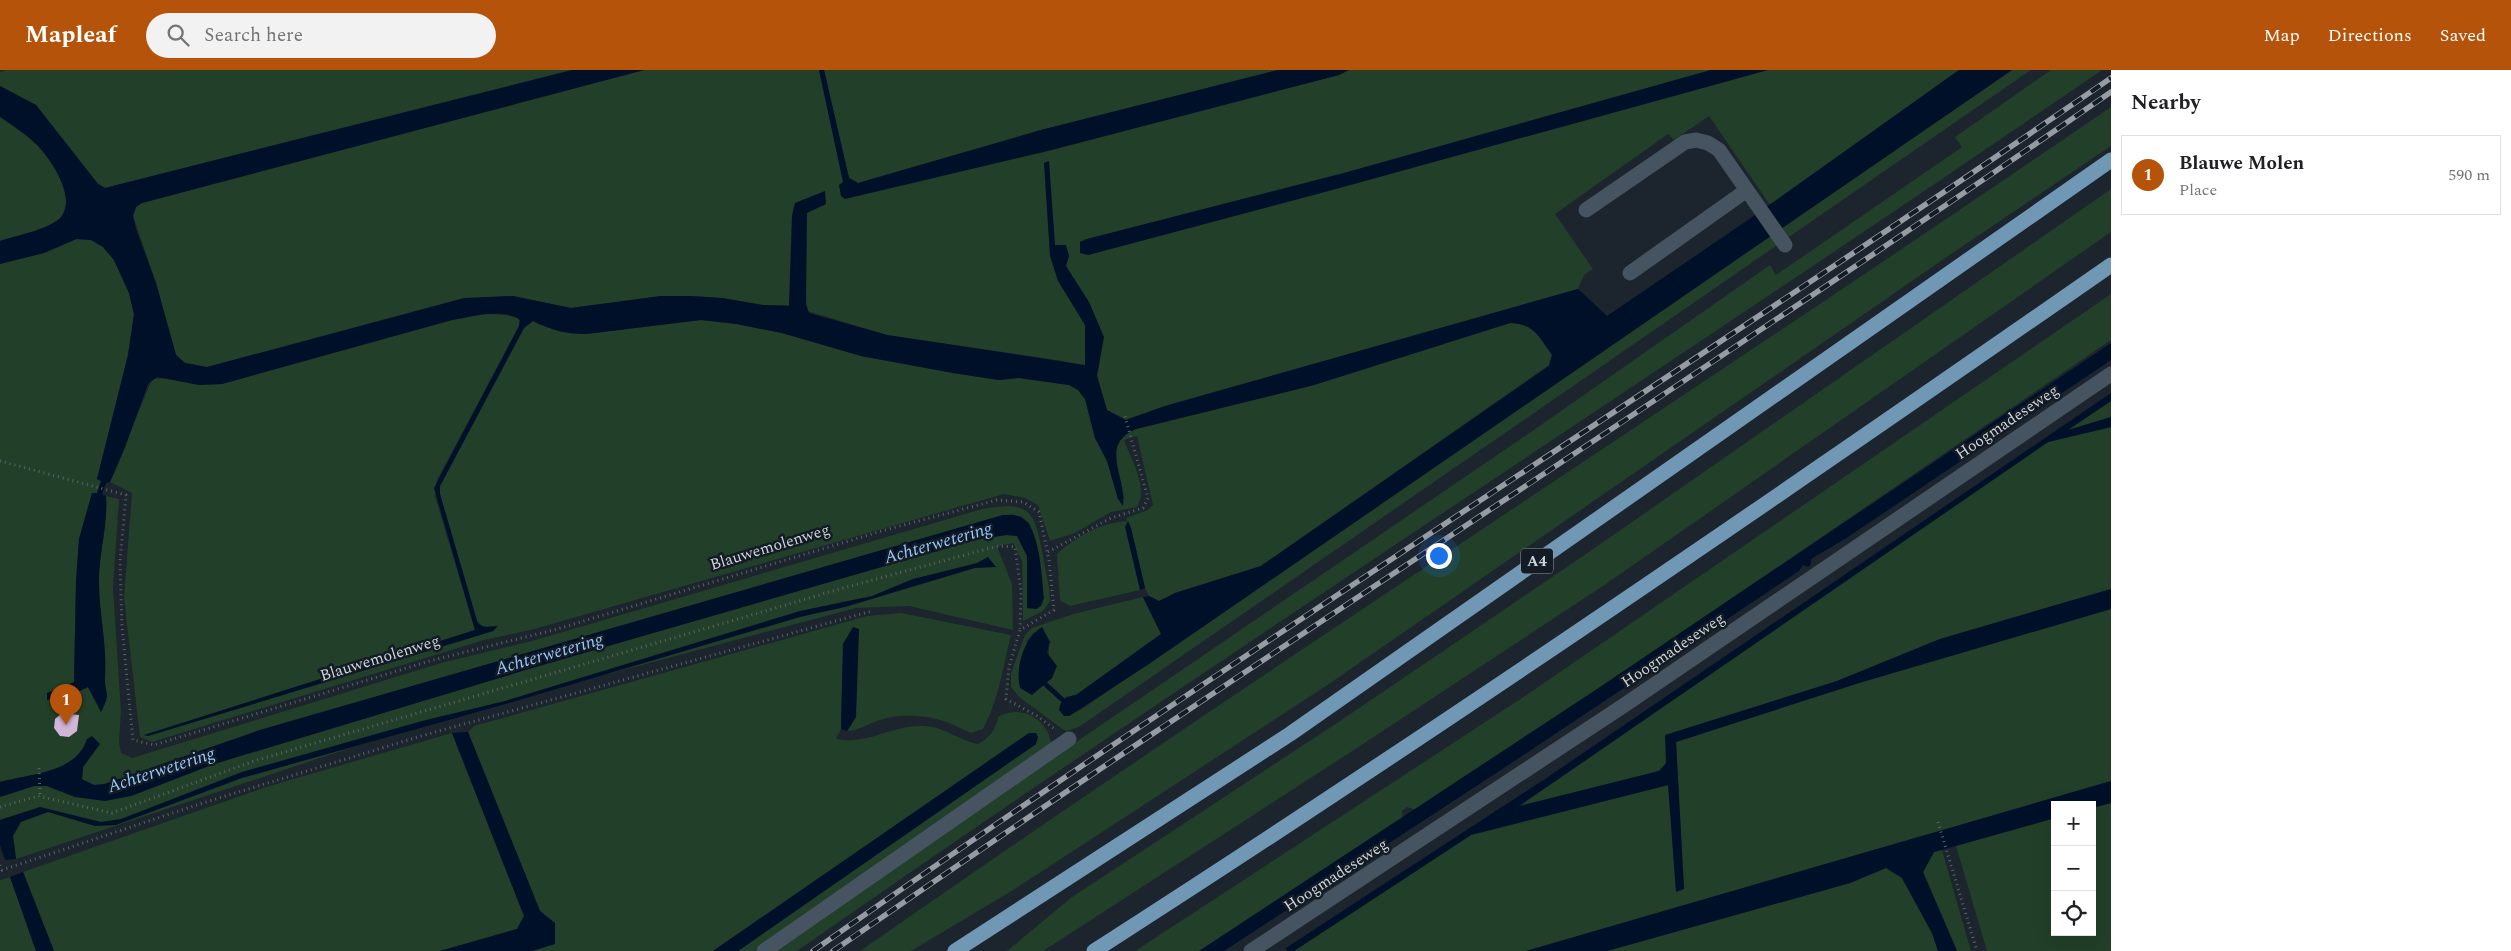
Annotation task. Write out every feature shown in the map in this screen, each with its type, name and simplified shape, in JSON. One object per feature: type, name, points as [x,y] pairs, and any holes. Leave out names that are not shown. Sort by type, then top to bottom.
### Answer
[{"type":"highway","name":"A4","points":[[955,951],[1290,734],[2111,160]]},
{"type":"highway","points":[[1094,951],[1248,853],[1798,482],[2111,265]]},
{"type":"street","points":[[1586,210],[1678,146],[1696,140],[1708,143],[1719,150],[1785,245]]},
{"type":"street","points":[[1630,273],[1747,190]]},
{"type":"street","name":"Hoogmadeseweg","points":[[1251,951],[1623,706],[2111,374]]},
{"type":"street","points":[[764,951],[1069,739]]},
{"type":"path","points":[[1048,552],[1110,518],[1143,508],[1148,498],[1124,413]]},
{"type":"path","name":"Blauwemolenweg","points":[[0,461],[126,495],[120,562],[122,627],[133,740],[154,745],[433,660],[554,630],[885,530],[998,500],[1023,502],[1039,512],[1048,552],[1054,610],[1020,630]]},
{"type":"path","points":[[0,807],[40,796],[112,813],[254,760],[828,593],[998,546],[1015,546],[1021,592],[1020,630],[1009,667],[1006,699],[1037,716],[1069,739]]},
{"type":"path","points":[[0,865],[2,870],[203,803],[421,736],[872,611]]},
{"type":"path","points":[[39,768],[40,796]]},
{"type":"path","points":[[1938,822],[1949,853],[1977,951]]},
{"type":"green space","points":[[6,70],[572,70],[105,188],[98,184],[36,105],[0,86],[0,72]]},
{"type":"green space","points":[[644,70],[819,70],[844,182],[841,196],[1339,75],[1349,70],[1711,70],[1344,173],[1087,239],[1080,242],[1080,252],[1088,255],[1768,70],[1959,70],[1770,205],[1709,116],[1674,140],[1668,134],[1555,214],[1593,269],[1584,275],[1578,289],[1165,406],[1125,420],[1107,410],[1097,376],[1063,361],[887,335],[787,305],[763,305],[722,298],[661,296],[571,308],[513,296],[207,367],[185,363],[176,355],[156,283],[133,216],[136,207],[142,203]]},
{"type":"green space","points":[[824,70],[1278,70],[1041,130],[858,183],[849,178]]},
{"type":"green space","points":[[2012,70],[2031,70],[1079,727],[1066,731],[1019,697],[1011,687],[1011,673],[1025,635],[1032,628],[1073,614],[1143,597],[1161,634],[1076,695],[1065,697],[1069,716],[1085,707]],"holes":[[[1034,632],[1049,648],[1049,657],[1026,642]]]},
{"type":"green space","points":[[2051,70],[2102,70],[1776,291],[1121,729],[797,951],[774,951],[947,830],[1528,434],[1770,265],[1776,275],[1962,147],[1955,137]]},
{"type":"green space","points":[[2111,107],[2111,146],[1954,252],[1329,684],[1015,889],[911,951],[860,951],[1328,632]]},
{"type":"green space","points":[[0,117],[28,137],[43,151],[60,179],[66,200],[65,209],[61,217],[56,221],[41,229],[0,241]]},
{"type":"green space","points":[[2111,189],[2111,232],[1606,584],[1043,951],[1007,951],[1072,897],[1340,721],[1586,554]]},
{"type":"green space","points":[[77,239],[91,240],[103,247],[114,260],[129,293],[134,314],[128,355],[97,479],[101,481],[97,494],[93,493],[79,539],[76,581],[74,683],[47,694],[74,694],[88,687],[101,711],[106,700],[105,650],[99,576],[106,516],[106,496],[119,499],[113,588],[121,711],[119,742],[121,753],[132,758],[441,663],[532,641],[982,509],[1011,506],[1027,512],[1032,518],[1040,539],[1050,601],[1043,611],[1023,621],[1022,561],[1013,543],[999,546],[998,549],[1012,584],[1013,630],[909,606],[856,608],[495,704],[347,749],[16,859],[13,836],[7,817],[0,820],[0,797],[34,786],[47,786],[75,797],[131,796],[214,764],[532,668],[975,540],[1006,535],[1017,536],[1027,556],[1027,608],[1039,565],[1037,547],[1029,522],[1003,515],[260,730],[104,784],[94,785],[82,780],[83,767],[100,744],[87,739],[82,750],[63,765],[38,774],[0,782],[0,264],[44,253]]},
{"type":"green space","points":[[2111,294],[2111,340],[1419,811],[1407,807],[1402,811],[1403,820],[1348,853],[1200,951],[1135,951],[1525,696]]},
{"type":"green space","points":[[485,314],[519,318],[519,326],[437,480],[435,496],[475,630],[145,735],[148,736],[493,631],[497,626],[484,627],[477,621],[440,494],[440,486],[524,328],[533,321],[559,331],[586,334],[701,320],[737,324],[782,333],[861,356],[953,373],[999,380],[1019,378],[1069,385],[1078,390],[1085,399],[1095,438],[1107,461],[1118,499],[1124,498],[1116,457],[1118,442],[1122,436],[1136,429],[1314,385],[1510,323],[1525,326],[1535,332],[1552,355],[1549,365],[1261,566],[1175,593],[1159,601],[1149,596],[1145,588],[1128,522],[1140,590],[1070,606],[1060,600],[1057,554],[1090,532],[1108,524],[1127,521],[1126,518],[1148,510],[1153,505],[1137,436],[1124,440],[1140,482],[1141,491],[1137,507],[1111,512],[1075,533],[1050,541],[1038,505],[1025,498],[1004,494],[531,630],[484,640],[152,742],[140,737],[124,598],[132,493],[110,482],[152,379],[171,378],[199,385],[222,384],[452,320]]},
{"type":"green space","points":[[2111,401],[2111,417],[2066,431]]},
{"type":"green space","points":[[2111,427],[2111,589],[1940,639],[1837,681],[1666,735],[1667,763],[1659,771],[1518,807],[2048,442]]},
{"type":"green space","points":[[2111,609],[2111,781],[1526,951],[1294,951],[1471,835],[1669,785],[1676,891],[1684,889],[1676,742],[1859,683]]},
{"type":"green space","points":[[901,613],[1011,635],[997,695],[983,729],[971,733],[942,720],[896,716],[847,731],[852,725],[843,644],[841,729],[836,739],[859,739],[900,728],[923,726],[937,728],[978,744],[991,733],[998,717],[1006,713],[1015,712],[1031,716],[1044,726],[1051,742],[1046,749],[754,951],[738,951],[1036,744],[1036,733],[1029,733],[713,951],[532,951],[554,944],[554,923],[540,911],[468,732],[474,726],[867,616]]},
{"type":"green space","points":[[452,733],[524,916],[517,929],[440,951],[54,951],[23,872],[266,787]]},
{"type":"green space","points":[[2111,803],[2111,951],[1987,951],[1956,846],[2051,819],[2051,936],[2096,936],[2096,807]]},
{"type":"green space","points":[[1942,850],[1971,951],[1957,951],[1923,872],[1934,852]]},
{"type":"green space","points":[[1886,868],[1902,878],[1932,933],[1938,951],[1607,951],[1850,883]]},
{"type":"green space","points":[[10,877],[36,951],[0,951],[0,880]]},
{"type":"water","points":[[572,70],[644,70],[142,203],[136,207],[133,216],[136,229],[156,283],[176,355],[185,363],[207,367],[464,298],[513,296],[571,308],[661,296],[690,296],[722,298],[763,305],[789,306],[792,215],[795,203],[825,191],[826,204],[807,213],[806,304],[809,313],[887,335],[1085,365],[1085,325],[1058,281],[1050,256],[1044,163],[1049,161],[1055,245],[1066,245],[1069,256],[1066,266],[1089,302],[1104,337],[1097,376],[1107,410],[1126,420],[1165,406],[1578,289],[1607,316],[1748,220],[1959,70],[2012,70],[1149,664],[1069,716],[1064,716],[1059,710],[1064,699],[1076,695],[1161,634],[1143,597],[1149,596],[1159,601],[1175,593],[1261,566],[1549,366],[1552,355],[1535,332],[1525,326],[1510,323],[1314,385],[1136,429],[1125,436],[1118,444],[1116,453],[1123,506],[1118,499],[1107,461],[1095,438],[1085,399],[1078,390],[1069,385],[1019,378],[999,380],[953,373],[861,356],[782,333],[737,324],[701,320],[586,334],[559,331],[533,321],[524,328],[440,486],[440,494],[477,621],[484,627],[498,626],[493,631],[148,736],[144,735],[475,630],[434,488],[519,326],[520,320],[513,316],[496,313],[452,320],[222,384],[199,385],[157,377],[148,384],[124,450],[110,482],[106,483],[102,494],[106,496],[106,506],[99,588],[105,650],[106,700],[101,712],[88,687],[74,694],[47,700],[47,693],[74,682],[76,581],[79,539],[92,493],[97,493],[101,481],[97,479],[128,355],[134,314],[129,293],[114,260],[103,247],[91,240],[76,239],[44,253],[0,264],[0,241],[41,229],[56,221],[61,217],[65,209],[66,200],[60,179],[43,151],[28,137],[0,117],[0,86],[36,105],[98,184],[105,188]]},
{"type":"water","points":[[819,70],[824,70],[849,178],[858,183],[1041,130],[1278,70],[1349,70],[1339,75],[1048,151],[845,199],[841,196],[839,185],[843,182]]},
{"type":"water","points":[[1711,70],[1768,70],[1088,255],[1080,253],[1080,242],[1087,239],[1344,173]]},
{"type":"water","points":[[2111,343],[2111,360],[1845,539],[1811,559],[1811,564],[1808,567],[1803,565],[1799,571],[1513,762],[1224,951],[1199,951],[1591,693]]},
{"type":"water","points":[[2111,393],[2111,401],[2068,430],[2111,417],[2111,427],[2048,442],[1519,806],[1659,771],[1666,763],[1665,735],[1837,681],[1940,639],[2111,589],[2111,609],[1859,683],[1676,742],[1684,889],[1676,892],[1668,785],[1471,835],[1294,951],[1287,951],[1286,948],[1548,777]]},
{"type":"water","points":[[1003,515],[1016,515],[1025,520],[1031,528],[1035,539],[1041,565],[1044,598],[1041,606],[1036,609],[1027,608],[1027,556],[1017,536],[1006,535],[975,540],[532,668],[214,764],[131,796],[105,801],[75,797],[47,786],[34,786],[0,797],[0,782],[38,774],[63,765],[82,750],[87,739],[92,736],[100,744],[83,767],[82,779],[94,785],[105,784],[260,730]]},
{"type":"water","points":[[1128,521],[1145,588],[1140,590],[1125,527]]},
{"type":"water","points":[[988,557],[996,567],[975,568],[845,607],[800,617],[495,707],[242,778],[116,825],[95,826],[48,812],[21,822],[13,836],[16,859],[5,860],[0,845],[0,820],[40,807],[101,822],[121,819],[242,772],[422,721],[505,701],[800,611],[872,596],[913,579],[977,563]]},
{"type":"water","points":[[853,627],[859,629],[856,717],[847,731],[841,729],[843,644]]},
{"type":"water","points":[[1042,627],[1050,642],[1047,653],[1057,666],[1052,678],[1032,695],[1020,688],[1020,662],[1030,638]]},
{"type":"water","points":[[468,732],[540,911],[555,923],[555,944],[532,951],[440,951],[517,929],[524,916],[452,733]]},
{"type":"water","points":[[1029,733],[1036,733],[1038,737],[1036,744],[738,951],[713,951]]},
{"type":"water","points":[[2111,781],[2111,803],[2096,807],[2096,801],[2051,801],[2051,819],[1934,852],[1923,872],[1957,951],[1938,951],[1932,933],[1902,878],[1886,868],[1850,883],[1607,951],[1526,951]]},
{"type":"water","points":[[23,872],[54,951],[36,951],[10,877]]},
{"type":"building","points":[[62,713],[79,715],[77,731],[69,737],[60,736],[54,728],[55,719]]},
{"type":"waterway","name":"Achterwetering","points":[[1042,681],[1067,704]]},
{"type":"railway","points":[[813,951],[974,839],[1298,621],[1787,297],[2111,78]]},
{"type":"railway","points":[[833,951],[1151,735],[1793,308],[2111,92]]},
{"type":"place","name":"Blauwe Molen","points":[[66,725]]}]
